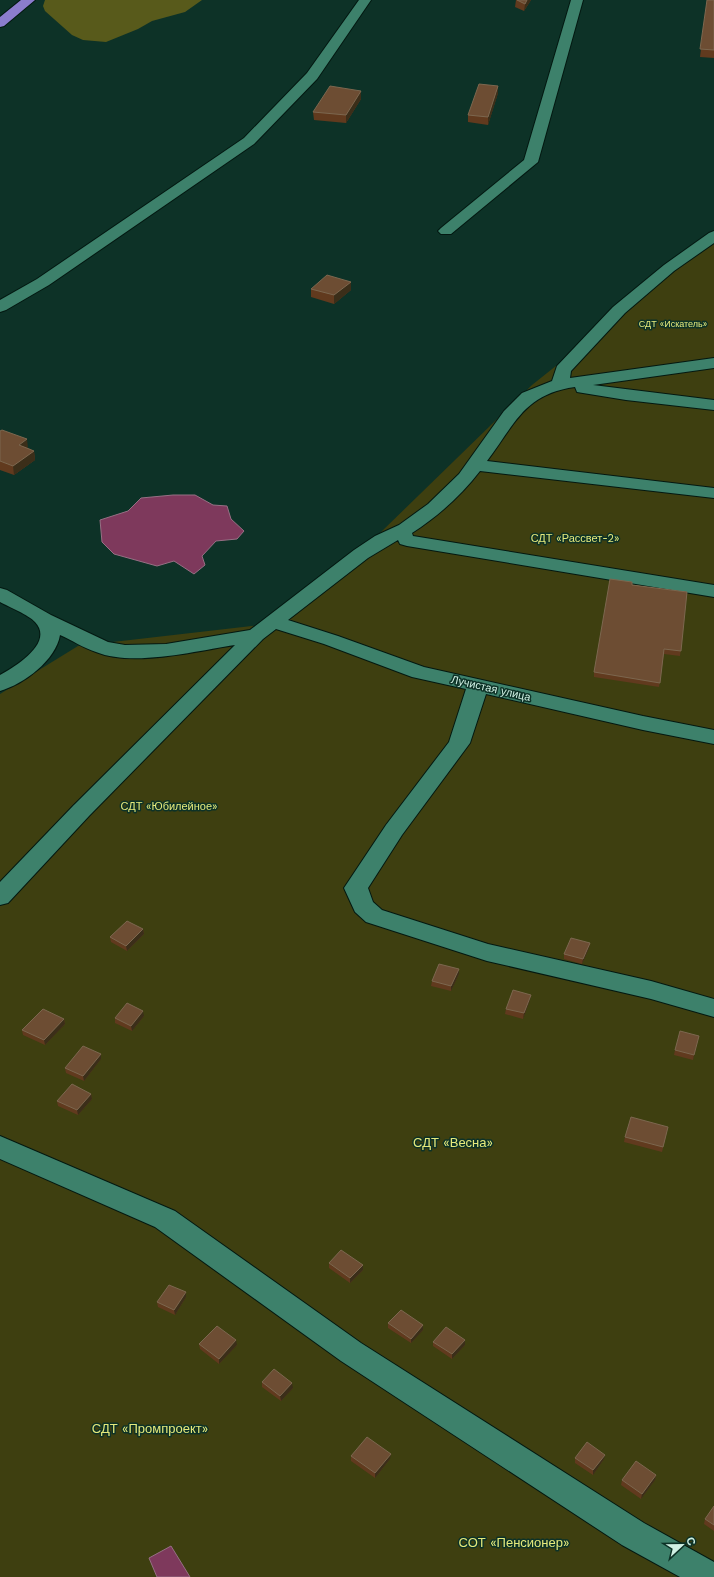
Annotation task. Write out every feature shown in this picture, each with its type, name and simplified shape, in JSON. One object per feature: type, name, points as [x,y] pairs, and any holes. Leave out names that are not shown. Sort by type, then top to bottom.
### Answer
[{"type":"highway","points":[[0,23],[29,0]]},
{"type":"street","points":[[0,307],[43,282],[249,141],[312,76],[365,0]]},
{"type":"street","points":[[446,231],[531,162],[577,0]]},
{"type":"street","points":[[560,384],[563,370],[619,310],[669,268],[714,236]]},
{"type":"street","points":[[0,896],[81,811],[256,635],[360,554],[382,540],[401,531],[435,508],[476,465],[510,415],[528,397],[560,384],[714,363]]},
{"type":"street","points":[[560,384],[626,395],[714,405]]},
{"type":"street","points":[[476,465],[714,494]]},
{"type":"street","points":[[401,531],[407,540],[465,551],[714,591]]},
{"type":"street","points":[[0,594],[44,619],[103,648],[126,651],[173,649],[256,635]]},
{"type":"street","points":[[0,684],[36,660],[46,649],[50,634],[44,619]]},
{"type":"street","name":"Лучистая улица","points":[[273,622],[331,640],[419,672],[714,738]]},
{"type":"street","points":[[478,685],[459,743],[394,830],[356,888],[363,906],[374,916],[487,952],[651,990],[714,1008]]},
{"type":"street","points":[[0,1147],[165,1219],[351,1352],[633,1534],[711,1577]]},
{"type":"green space","points":[[714,240],[714,1577],[0,1577],[0,694],[78,646],[270,624],[381,532],[532,385]]},
{"type":"shaded area","points":[[45,0],[202,0],[185,12],[152,21],[138,29],[106,42],[83,40],[72,35],[45,11],[43,6]]},
{"type":"shaded area","points":[[173,495],[195,495],[213,505],[227,506],[231,519],[244,531],[237,539],[216,541],[202,556],[205,565],[194,574],[174,561],[157,566],[114,554],[102,542],[100,520],[128,511],[141,498]]},
{"type":"shaded area","points":[[171,1546],[190,1577],[157,1577],[149,1558]]},
{"type":"building","points":[[517,0],[527,0],[525,4]]},
{"type":"building","points":[[707,0],[714,0],[714,50],[700,49]]},
{"type":"building","points":[[479,84],[498,86],[488,117],[468,115]]},
{"type":"building","points":[[330,86],[361,91],[346,115],[313,112]]},
{"type":"building","points":[[327,275],[351,282],[334,295],[311,289]]},
{"type":"building","points":[[2,430],[27,439],[19,445],[34,451],[13,466],[0,461],[0,431]]},
{"type":"building","points":[[610,579],[632,582],[632,585],[687,592],[681,651],[664,649],[660,683],[594,672]]},
{"type":"building","points":[[127,921],[143,929],[126,946],[110,937]]},
{"type":"building","points":[[571,938],[590,943],[583,959],[564,954]]},
{"type":"building","points":[[439,964],[459,969],[451,986],[432,981]]},
{"type":"building","points":[[513,990],[531,995],[524,1013],[506,1009]]},
{"type":"building","points":[[127,1003],[143,1011],[131,1026],[115,1018]]},
{"type":"building","points":[[43,1009],[64,1019],[44,1040],[22,1030]]},
{"type":"building","points":[[680,1031],[699,1036],[694,1055],[675,1050]]},
{"type":"building","points":[[83,1046],[101,1054],[83,1076],[65,1068]]},
{"type":"building","points":[[72,1084],[91,1094],[77,1110],[57,1101]]},
{"type":"building","points":[[631,1117],[668,1127],[663,1147],[625,1137]]},
{"type":"building","points":[[341,1250],[363,1265],[350,1278],[329,1263]]},
{"type":"building","points":[[169,1285],[186,1292],[174,1310],[157,1302]]},
{"type":"building","points":[[401,1310],[423,1325],[411,1339],[388,1323]]},
{"type":"building","points":[[217,1326],[236,1340],[219,1359],[199,1344]]},
{"type":"building","points":[[446,1327],[465,1340],[452,1354],[433,1342]]},
{"type":"building","points":[[274,1369],[292,1383],[280,1396],[262,1382]]},
{"type":"building","points":[[367,1437],[391,1454],[375,1473],[351,1456]]},
{"type":"building","points":[[587,1442],[605,1455],[593,1470],[575,1458]]},
{"type":"building","points":[[636,1461],[656,1475],[642,1494],[622,1480]]},
{"type":"building","points":[[714,1506],[714,1525],[705,1519]]},
{"type":"park label","name":"СДТ «Искатель»","points":[[673,324]]},
{"type":"park label","name":"СДТ «Рассвет-2»","points":[[575,538]]},
{"type":"park label","name":"СДТ «Юбилейное»","points":[[169,806]]},
{"type":"park label","name":"СДТ «Весна»","points":[[453,1142]]},
{"type":"park label","name":"СДТ «Промпроект»","points":[[150,1428]]},
{"type":"park label","name":"СОТ «Пенсионер»","points":[[514,1542]]}]
